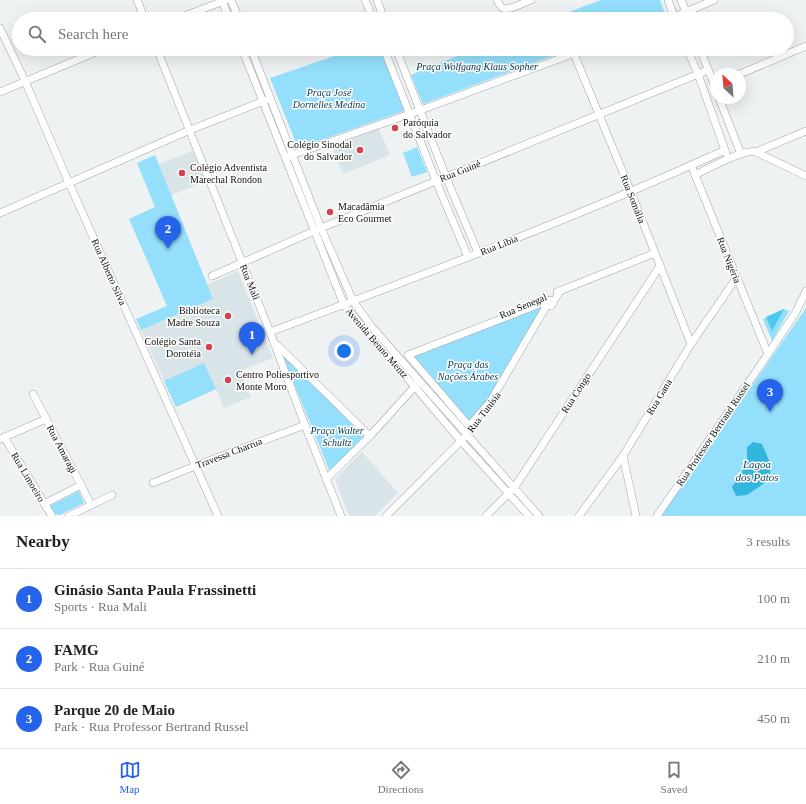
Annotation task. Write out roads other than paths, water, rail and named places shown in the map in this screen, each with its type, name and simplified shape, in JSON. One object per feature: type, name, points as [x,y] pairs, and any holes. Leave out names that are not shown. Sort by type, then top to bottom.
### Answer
[{"type":"street","points":[[137,0],[142,12]]},
{"type":"street","points":[[194,12],[223,0],[227,12]]},
{"type":"street","points":[[231,0],[236,12]]},
{"type":"street","points":[[497,0],[503,8],[508,9],[531,0]]},
{"type":"street","points":[[506,0],[508,9]]},
{"type":"street","points":[[668,0],[673,12]]},
{"type":"street","points":[[681,0],[686,12]]},
{"type":"street","points":[[694,12],[714,0]]},
{"type":"street","points":[[366,3],[377,1],[381,12]]},
{"type":"street","name":"Rua Alberto Silva","points":[[0,28],[12,53]]},
{"type":"street","points":[[794,51],[806,46]]},
{"type":"street","name":"Rua Alberto Silva","points":[[13,56],[218,516]]},
{"type":"street","points":[[0,92],[86,56]]},
{"type":"street","name":"Rua Mali","points":[[160,56],[275,343],[341,516]]},
{"type":"street","name":"Avenida Benno Mentz","points":[[244,56],[248,66],[266,100]]},
{"type":"street","name":"Avenida Benno Mentz","points":[[254,56],[266,100],[277,128],[285,158],[318,229],[353,302],[396,361]]},
{"type":"street","points":[[387,56],[436,181],[468,257]]},
{"type":"street","points":[[399,56],[446,177],[478,253]]},
{"type":"street","points":[[285,158],[568,56]]},
{"type":"street","name":"Rua Somália","points":[[575,56],[631,192],[691,344]]},
{"type":"street","points":[[690,56],[729,159]]},
{"type":"street","points":[[703,56],[710,75]]},
{"type":"street","points":[[746,71],[782,56]]},
{"type":"street","points":[[248,66],[256,63]]},
{"type":"street","name":"Rua Guiné","points":[[212,276],[318,229],[708,70]]},
{"type":"street","points":[[0,213],[190,130],[266,100]]},
{"type":"street","points":[[722,104],[741,154]]},
{"type":"street","name":"Avenida Benno Mentz","points":[[277,128],[293,155],[344,305],[368,334],[467,435],[529,516]]},
{"type":"street","points":[[756,152],[806,131]]},
{"type":"street","name":"Rua Líbia","points":[[270,332],[353,302],[631,192],[725,150]]},
{"type":"street","points":[[695,175],[729,159],[751,151],[806,176]]},
{"type":"street","name":"Rua Nigéria","points":[[690,165],[768,354]]},
{"type":"street","name":"Rua Senegal","points":[[396,361],[560,291],[655,253]]},
{"type":"street","name":"Rua Congo","points":[[486,516],[511,491],[660,266]]},
{"type":"street","name":"Rua Gana","points":[[579,516],[623,456],[691,344],[737,277]]},
{"type":"street","name":"Rua Tunísia","points":[[386,516],[467,435],[493,403],[560,291]]},
{"type":"street","name":"Rua Professor Bertrand Russel","points":[[657,516],[796,312],[806,291]]},
{"type":"street","points":[[550,300],[490,402],[469,426],[408,355],[550,300]]},
{"type":"street","points":[[275,343],[370,436]]},
{"type":"street","points":[[326,479],[370,436],[417,384]]},
{"type":"street","name":"Avenida Benno Mentz","points":[[417,384],[461,441],[511,491],[539,516]]},
{"type":"street","name":"Rua Amaragi","points":[[33,394],[91,505]]},
{"type":"street","points":[[2,438],[46,419]]},
{"type":"street","name":"Travessa Charrua","points":[[153,483],[305,425]]},
{"type":"street","name":"Rua Limoeiro","points":[[2,438],[52,516]]},
{"type":"street","points":[[623,456],[636,516]]},
{"type":"street","points":[[44,504],[81,485]]},
{"type":"street","points":[[69,516],[112,494]]},
{"type":"water","name":"Lagoa dos Patos","points":[[753,442],[762,444],[771,465],[769,480],[747,495],[736,496],[732,487],[747,462],[747,447]]},
{"type":"place","name":"Paróquia do Salvador","points":[[395,128]]},
{"type":"place","name":"Colégio Sinodal do Salvador","points":[[360,150]]},
{"type":"place","name":"Colégio Adventista Marechal Rondon","points":[[182,173]]},
{"type":"place","name":"Macadâmia Eco Gourmet","points":[[330,212]]},
{"type":"place","name":"FAMG","points":[[168,249]]},
{"type":"place","name":"Biblioteca Madre Souza","points":[[228,316]]},
{"type":"place","name":"Colégio Santa Dorotéia","points":[[209,347]]},
{"type":"place","name":"Ginásio Santa Paula Frassinetti","points":[[252,355]]},
{"type":"place","name":"Centro Poliesportivo Monte Moro","points":[[228,380]]},
{"type":"place","name":"Parque 20 de Maio","points":[[770,412]]},
{"type":"park label","name":"Praça Wolfgang Klaus Sopher","points":[[477,66]]},
{"type":"park label","name":"Praça José Dornelles Medina","points":[[329,98]]},
{"type":"park label","name":"Praça das Nações Árabes","points":[[468,370]]},
{"type":"park label","name":"Praça Walter Schultz","points":[[337,436]]}]
